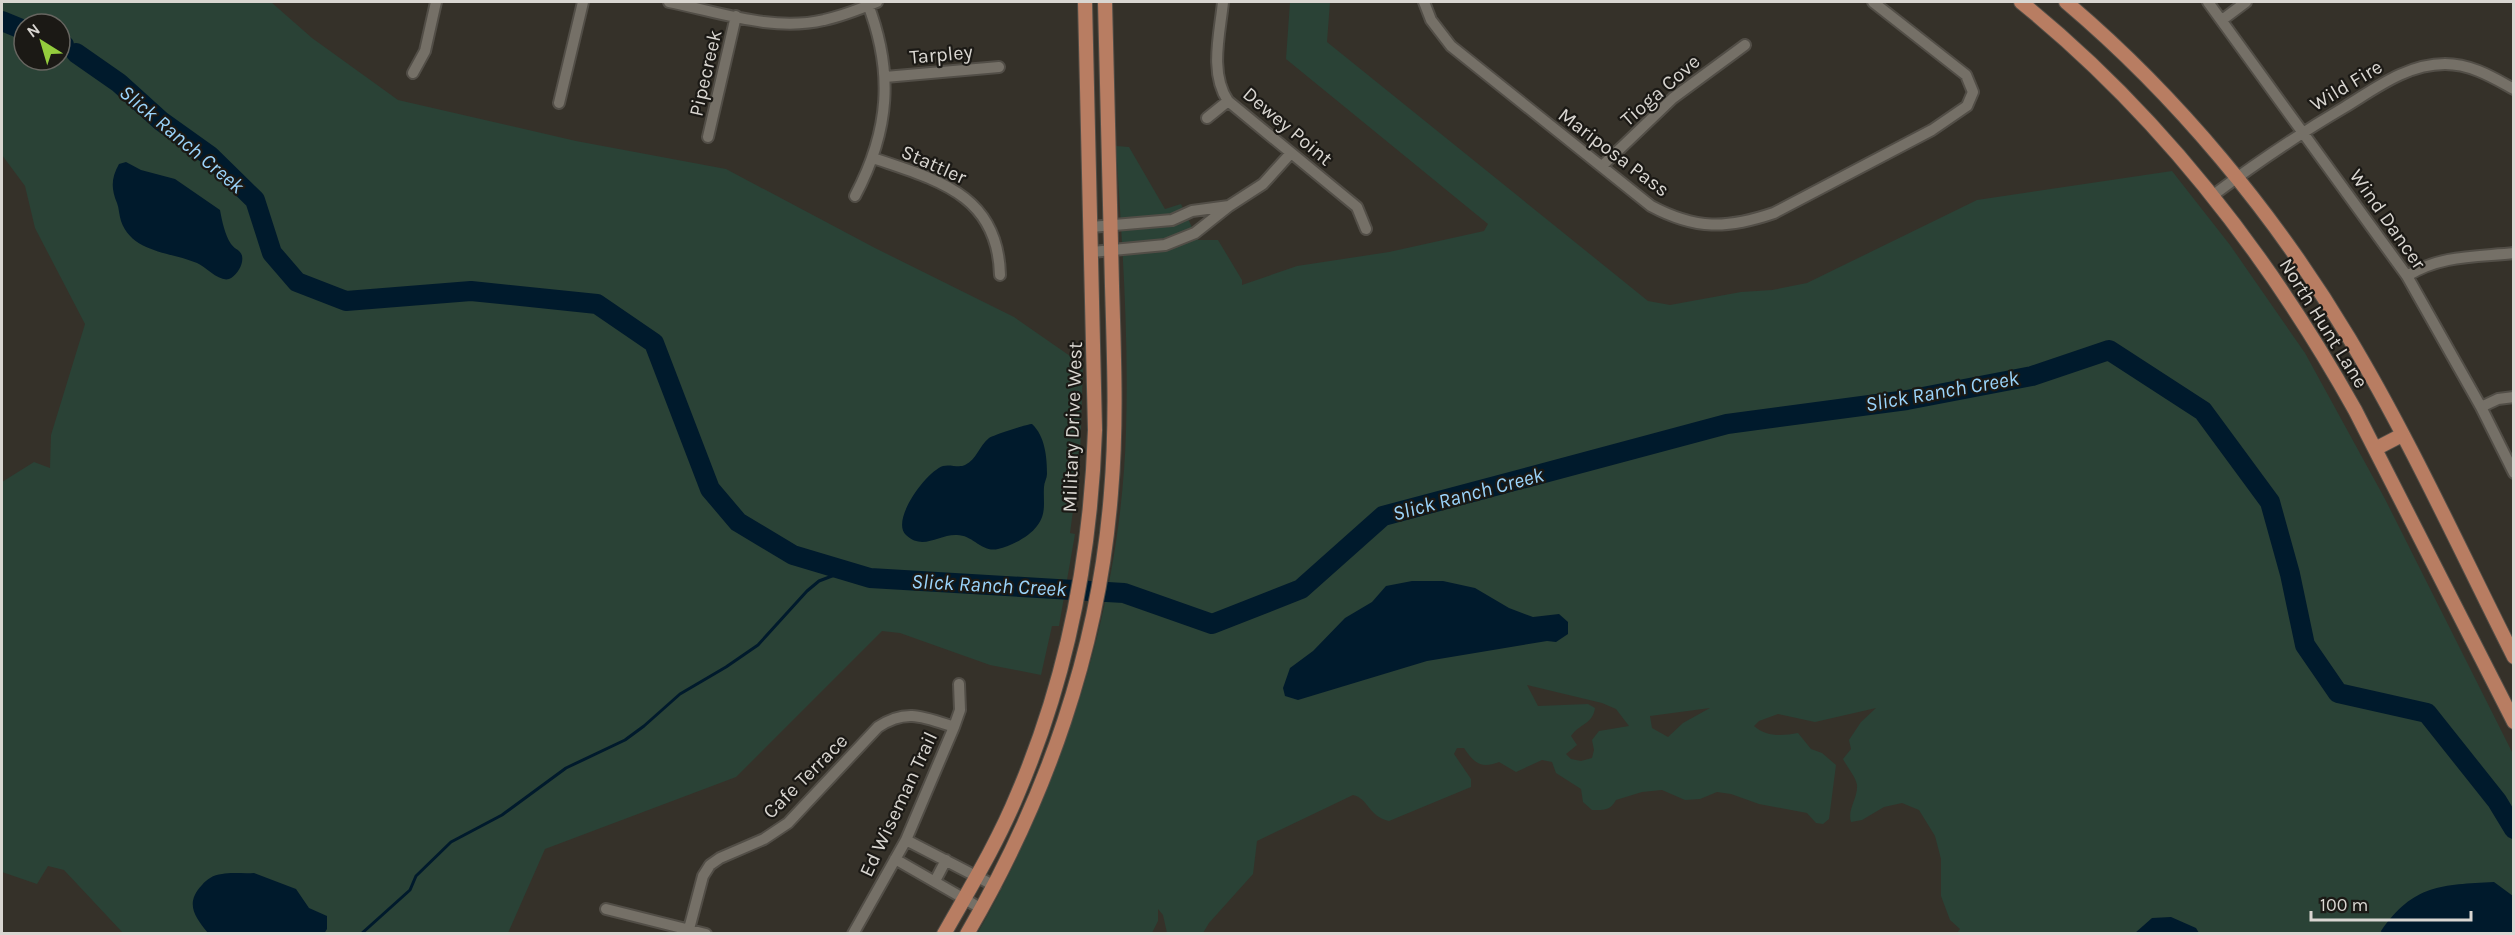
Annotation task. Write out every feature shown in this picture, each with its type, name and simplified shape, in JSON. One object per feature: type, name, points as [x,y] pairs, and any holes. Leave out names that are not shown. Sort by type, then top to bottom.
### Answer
[{"type":"main road","name":"Military Drive West","points":[[944,933],[977,876],[1018,793],[1055,694],[1079,589],[1094,483],[1095,430],[1084,2]]},
{"type":"main road","name":"Military Drive West","points":[[968,933],[994,886],[1052,759],[1077,682],[1107,530],[1111,493],[1114,408],[1105,2]]},
{"type":"main road","name":"North Hunt Lane","points":[[2020,2],[2110,81],[2176,152],[2253,248],[2333,371],[2514,722]]},
{"type":"main road","name":"North Hunt Lane","points":[[2066,2],[2165,96],[2237,177],[2298,260],[2349,338],[2402,435],[2514,657]]},
{"type":"main road","points":[[2375,449],[2402,435]]},
{"type":"street","points":[[413,74],[425,51],[436,2]]},
{"type":"street","points":[[559,103],[583,2]]},
{"type":"street","points":[[669,2],[769,23],[805,23],[840,16],[871,3],[882,46],[885,77],[884,113],[873,158],[855,195]]},
{"type":"street","name":"Dewey Point","points":[[1223,2],[1217,77],[1221,90],[1228,101],[1357,207],[1366,229]]},
{"type":"street","name":"Mariposa Pass","points":[[1424,2],[1431,20],[1451,46],[1651,206],[1673,218],[1696,224],[1723,225],[1749,222],[1774,213],[1932,130],[1967,106],[1973,92],[1966,75],[1873,2]]},
{"type":"street","name":"Wind Dancer","points":[[2208,2],[2304,131],[2407,276],[2481,407],[2514,473]]},
{"type":"street","points":[[2222,20],[2246,2]]},
{"type":"street","name":"Pipecreek","points":[[708,137],[736,16]]},
{"type":"street","name":"Tioga Cove","points":[[1602,166],[1673,98],[1745,45]]},
{"type":"street","name":"Wild Fire","points":[[2212,196],[2304,131],[2398,75],[2421,67],[2445,64],[2466,67],[2486,74],[2514,89]]},
{"type":"street","name":"Tarpley","points":[[885,77],[999,67]]},
{"type":"street","points":[[1207,118],[1228,101]]},
{"type":"street","points":[[1092,252],[1165,245],[1195,233],[1229,206],[1263,184],[1291,153]]},
{"type":"street","name":"Stattler","points":[[873,158],[935,180],[970,201],[983,217],[993,235],[1000,275]]},
{"type":"street","points":[[1091,227],[1172,220],[1192,211],[1229,206]]},
{"type":"street","points":[[1172,220],[1177,241]]},
{"type":"street","points":[[2407,276],[2440,260],[2514,254]]},
{"type":"street","points":[[2481,407],[2498,399],[2514,397]]},
{"type":"street","name":"Ed Wiseman Trail","points":[[853,933],[906,840],[960,710],[959,684]]},
{"type":"street","name":"Cafe Terrace","points":[[689,929],[703,876],[710,865],[720,858],[764,840],[788,823],[878,727],[891,718],[906,715],[923,716],[954,727]]},
{"type":"street","points":[[906,840],[994,886]]},
{"type":"street","points":[[895,859],[982,909]]},
{"type":"street","points":[[935,881],[946,860]]},
{"type":"street","points":[[606,909],[706,933]]},
{"type":"green space","points":[[2,2],[271,2],[312,38],[398,100],[576,141],[726,169],[875,248],[1014,317],[1083,365],[1080,459],[1070,533],[1075,534],[1059,626],[1052,626],[1041,675],[990,665],[900,633],[882,631],[736,777],[545,849],[508,933],[123,933],[64,870],[48,866],[37,884],[2,872],[2,482],[34,462],[50,468],[51,435],[85,324],[35,228],[25,186],[2,155]]},
{"type":"green space","points":[[1290,2],[1330,2],[1327,42],[1648,301],[1670,305],[1807,283],[1977,200],[2172,171],[2230,245],[2305,353],[2385,499],[2513,754],[2513,933],[1957,933],[1960,929],[1950,920],[1941,896],[1941,859],[1935,836],[1919,810],[1902,803],[1884,807],[1862,820],[1851,822],[1850,813],[1857,785],[1843,759],[1851,749],[1849,740],[1861,722],[1876,708],[1815,722],[1778,714],[1759,721],[1754,726],[1774,735],[1798,733],[1811,749],[1822,753],[1836,765],[1829,819],[1823,824],[1816,823],[1807,813],[1759,804],[1731,794],[1717,792],[1700,799],[1685,800],[1662,790],[1642,792],[1616,800],[1606,809],[1592,810],[1583,802],[1581,789],[1556,773],[1552,762],[1542,760],[1516,772],[1499,762],[1487,765],[1478,763],[1464,748],[1457,748],[1454,754],[1471,779],[1471,787],[1389,821],[1377,816],[1362,800],[1353,795],[1257,841],[1253,874],[1209,923],[1203,933],[1167,933],[1163,915],[1158,909],[1158,921],[1152,933],[977,934],[1008,876],[1061,753],[1100,626],[1113,561],[1122,496],[1127,395],[1116,146],[1129,147],[1165,209],[1181,204],[1198,240],[1218,240],[1242,280],[1242,285],[1297,266],[1389,252],[1484,231],[1488,224],[1286,59]],"holes":[[[1527,685],[1602,703],[1616,709],[1629,726],[1599,731],[1592,740],[1594,750],[1592,758],[1581,761],[1571,759],[1566,754],[1577,745],[1571,736],[1589,721],[1595,708],[1588,704],[1538,706]],[[1710,708],[1683,723],[1668,737],[1652,728],[1650,716]]]},
{"type":"water","points":[[126,162],[141,170],[175,179],[220,210],[229,240],[242,255],[241,264],[233,276],[229,279],[221,278],[197,263],[153,250],[134,240],[126,232],[120,219],[113,184],[114,174],[119,164]]},
{"type":"water","points":[[1032,424],[1040,434],[1046,454],[1047,474],[1042,517],[1029,534],[1008,546],[992,550],[963,536],[950,535],[919,542],[906,535],[902,528],[906,508],[928,477],[943,466],[965,465],[989,438]]},
{"type":"water","points":[[1412,581],[1443,581],[1475,588],[1509,608],[1533,617],[1559,614],[1568,622],[1568,634],[1556,642],[1547,641],[1427,661],[1298,700],[1285,696],[1283,688],[1290,668],[1313,651],[1345,618],[1372,602],[1386,586]]},
{"type":"water","points":[[254,873],[296,889],[309,908],[327,916],[327,929],[324,934],[208,933],[193,909],[197,892],[206,881],[216,875]]},
{"type":"water","points":[[2494,882],[2513,896],[2513,933],[2382,934],[2381,931],[2393,916],[2417,896],[2444,886]]},
{"type":"water","points":[[2171,917],[2196,928],[2199,933],[2135,933],[2152,918]]},
{"type":"waterway","name":"Slick Ranch Creek","points":[[2,21],[12,25]]},
{"type":"waterway","name":"Slick Ranch Creek","points":[[76,53],[119,83],[161,121],[210,156],[255,200],[272,253],[297,282],[346,301],[471,291],[597,304],[654,343],[710,489],[738,522],[793,555],[870,578],[1124,593],[1212,624],[1301,589],[1383,516],[1727,424],[1907,400],[2032,376],[2109,350],[2203,411],[2270,502],[2290,574],[2305,645],[2338,693],[2427,713],[2497,801],[2514,829]]},
{"type":"waterway","points":[[361,934],[410,890],[416,876],[451,842],[502,815],[566,768],[625,740],[680,694],[758,645],[819,581],[845,571]]}]
